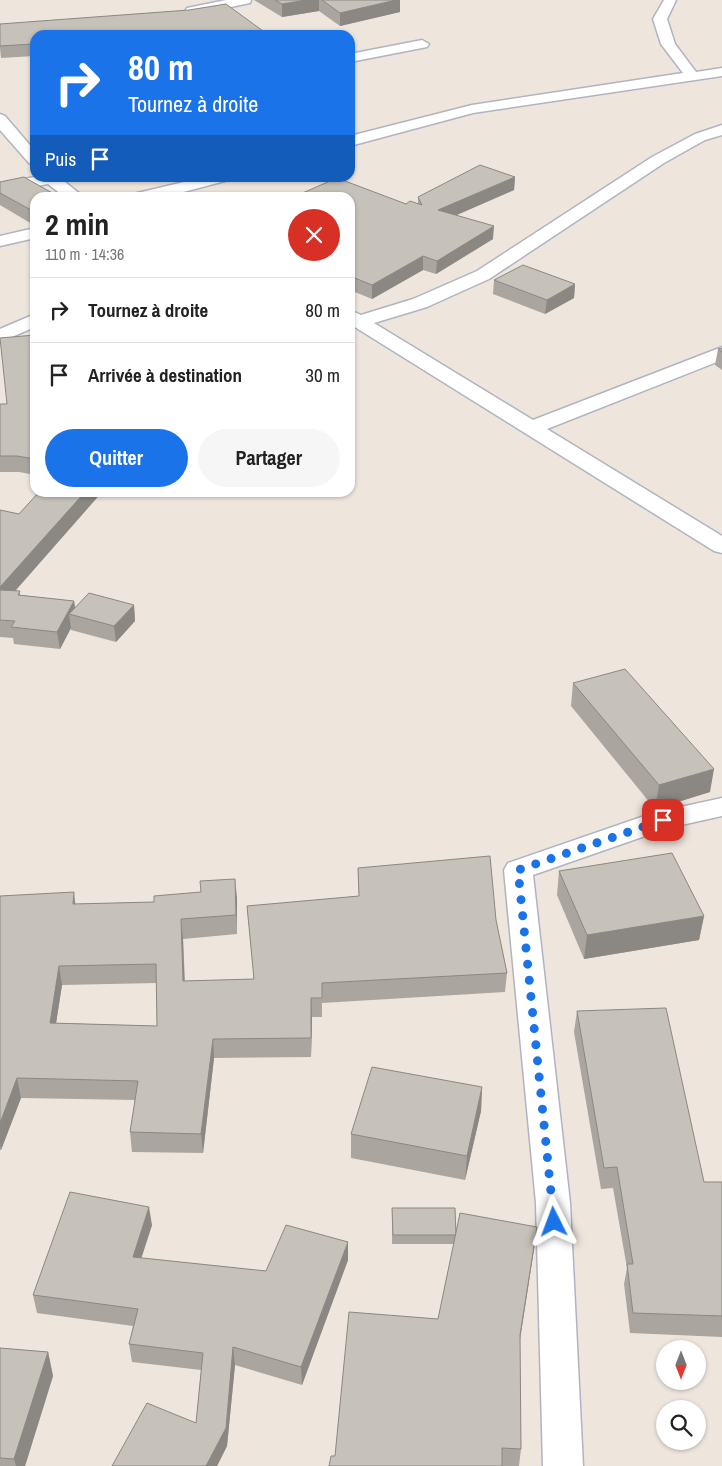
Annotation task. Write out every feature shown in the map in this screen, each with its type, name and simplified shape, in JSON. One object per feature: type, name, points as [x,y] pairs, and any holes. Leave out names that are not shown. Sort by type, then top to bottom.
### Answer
[{"type":"street","points":[[178,13],[245,0]]},
{"type":"street","points":[[670,0],[660,19],[668,44],[692,76]]},
{"type":"street","points":[[355,57],[422,44]]},
{"type":"street","points":[[355,141],[472,109],[722,72]]},
{"type":"street","points":[[0,119],[30,155]]},
{"type":"street","points":[[355,319],[420,303],[483,275],[658,160],[700,137],[722,130]]},
{"type":"street","points":[[14,138],[30,135]]},
{"type":"street","points":[[0,188],[31,182]]},
{"type":"street","points":[[56,182],[69,192]]},
{"type":"street","points":[[163,192],[203,182]]},
{"type":"street","points":[[0,240],[30,234]]},
{"type":"street","points":[[355,320],[722,546]]},
{"type":"street","points":[[0,336],[30,322]]},
{"type":"street","points":[[531,428],[722,353]]},
{"type":"street","points":[[564,1466],[554,1203],[518,870],[663,820],[722,807]]},
{"type":"building","points":[[275,0],[306,0],[282,4]]},
{"type":"building","points":[[322,0],[396,0],[340,13]]},
{"type":"building","points":[[226,4],[262,30],[30,30],[30,44],[0,46],[0,24],[189,10]]},
{"type":"building","points":[[480,165],[515,177],[438,210],[494,226],[437,261],[423,256],[372,285],[355,278],[355,192],[305,192],[328,182],[348,182],[406,204],[410,201],[422,205],[418,197]]},
{"type":"building","points":[[24,177],[50,192],[30,192],[30,209],[0,193],[0,182]]},
{"type":"building","points":[[523,265],[575,284],[547,300],[494,280]]},
{"type":"building","points":[[30,335],[30,458],[0,456],[0,404],[7,404],[0,338]]},
{"type":"building","points":[[34,497],[81,497],[0,587],[0,510],[19,514]]},
{"type":"building","points":[[0,590],[20,591],[18,595],[74,601],[57,632],[11,627],[15,621],[0,620]]},
{"type":"building","points":[[89,593],[134,605],[114,626],[69,614]]},
{"type":"building","points":[[625,669],[714,769],[659,785],[573,683]]},
{"type":"building","points":[[672,853],[704,916],[587,935],[559,871]]},
{"type":"building","points":[[490,856],[496,920],[507,973],[322,983],[322,998],[311,998],[311,1038],[213,1039],[201,1134],[130,1132],[138,1081],[17,1078],[0,1123],[0,896],[74,892],[73,904],[154,902],[154,896],[201,892],[200,881],[235,879],[236,915],[181,919],[183,981],[254,979],[247,906],[359,896],[358,868]],"holes":[[[156,964],[157,1026],[50,1023],[59,966]]]},
{"type":"building","points":[[666,1008],[704,1182],[722,1182],[722,1316],[633,1313],[627,1264],[633,1264],[617,1167],[604,1168],[577,1011]]},
{"type":"building","points":[[372,1067],[482,1087],[467,1156],[351,1134]]},
{"type":"building","points":[[70,1192],[149,1207],[133,1257],[266,1271],[286,1225],[348,1242],[301,1367],[233,1347],[226,1428],[206,1466],[112,1466],[147,1403],[196,1423],[203,1353],[129,1344],[138,1309],[33,1295]]},
{"type":"building","points":[[392,1208],[455,1208],[456,1235],[393,1235]]},
{"type":"building","points":[[460,1213],[537,1227],[520,1335],[521,1449],[502,1448],[502,1466],[329,1466],[331,1456],[335,1456],[349,1312],[438,1319]]},
{"type":"building","points":[[0,1348],[48,1352],[14,1459],[0,1458]]},
{"type":"route","points":[[554,1222],[554,1203],[518,870],[663,820]]}]
